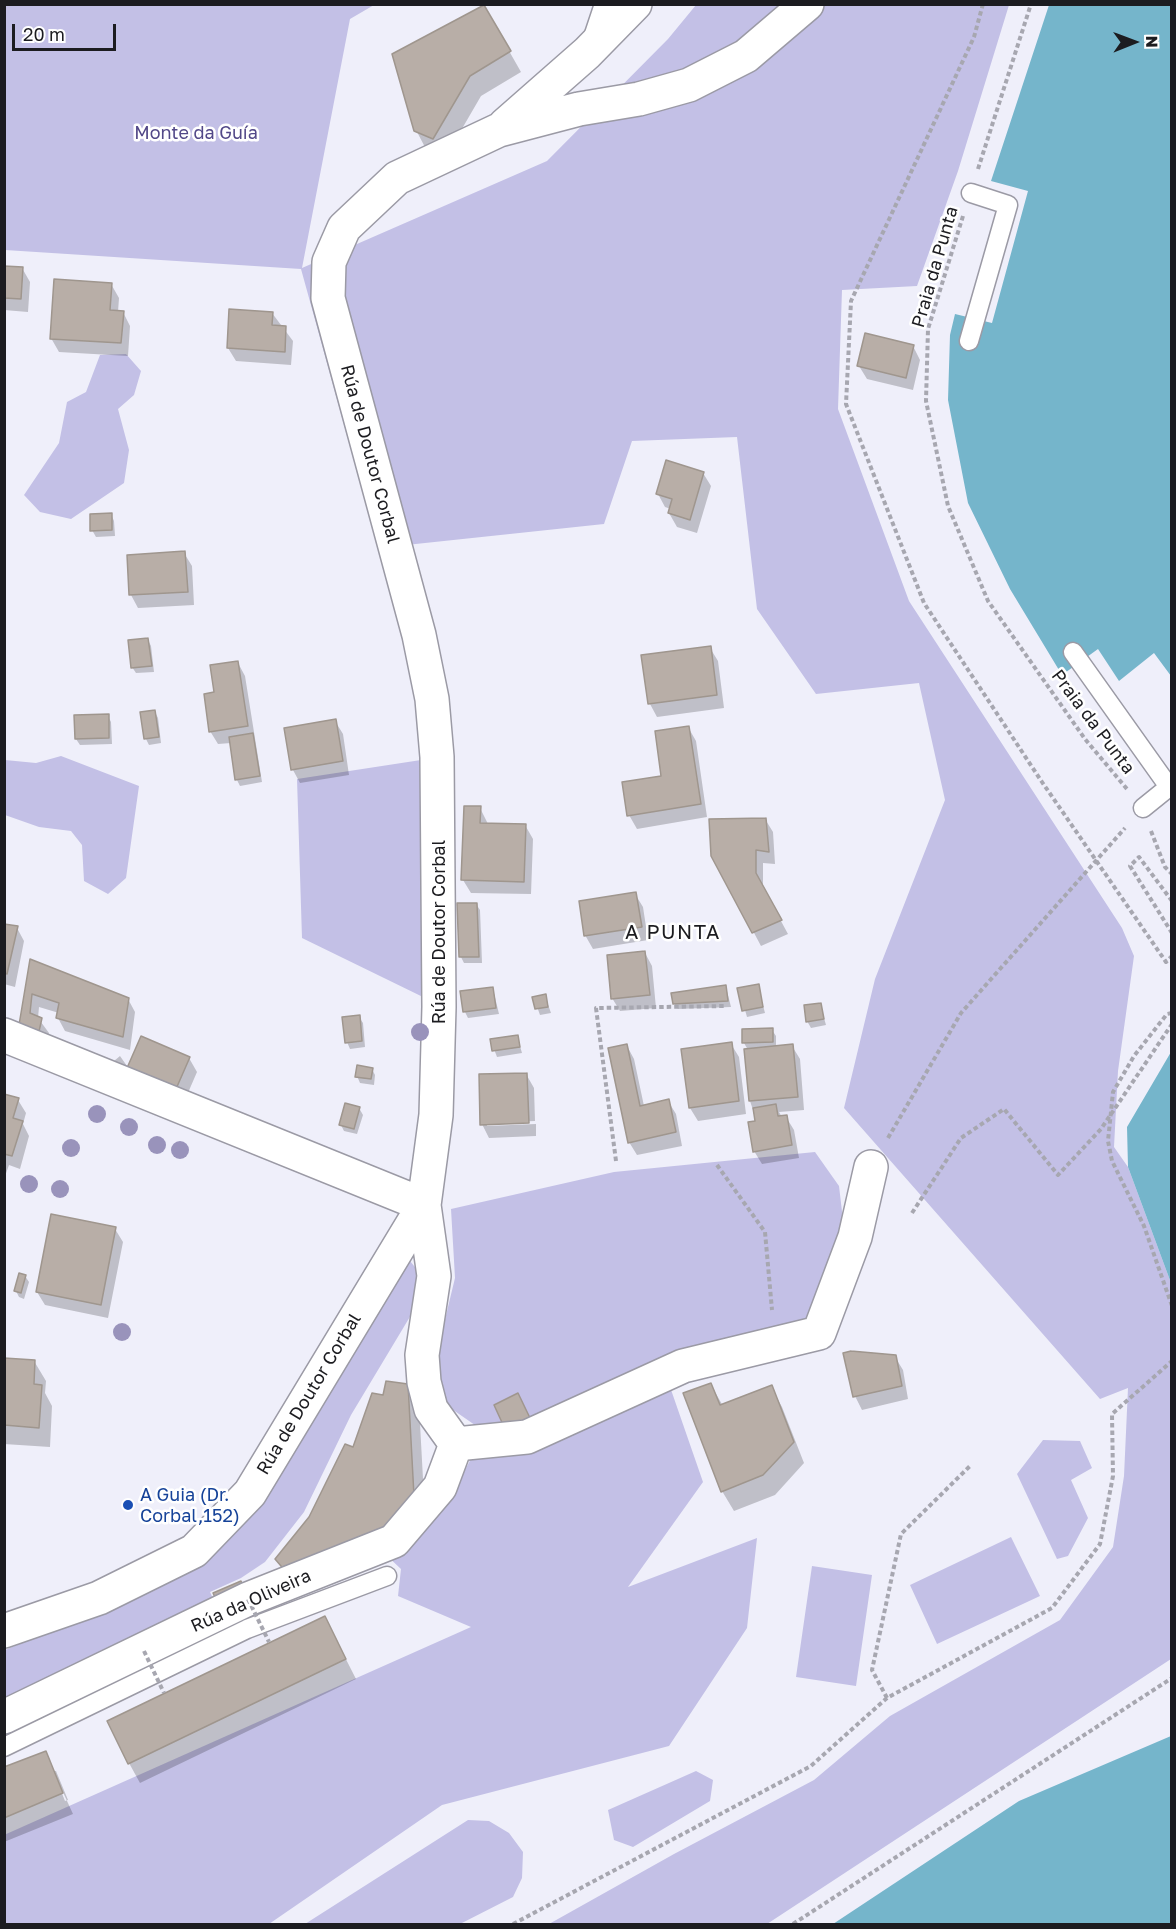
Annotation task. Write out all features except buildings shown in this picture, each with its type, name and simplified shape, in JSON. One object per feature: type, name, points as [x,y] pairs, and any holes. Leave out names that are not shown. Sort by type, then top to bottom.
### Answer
[{"type":"street","points":[[499,130],[587,53],[635,4]]},
{"type":"street","name":"Rúa de Doutor Corbal","points":[[456,1444],[431,1409],[424,1382],[422,1355],[434,1276],[424,1205],[436,1115],[439,1007],[440,812],[432,699],[416,625],[328,298],[329,262],[344,228],[397,178],[499,130],[579,109],[639,99],[689,85],[746,56],[807,4]]},
{"type":"street","points":[[4,1035],[424,1205]]},
{"type":"street","points":[[456,1444],[527,1437],[683,1366],[819,1334],[855,1238],[871,1167]]},
{"type":"street","name":"Rúa de Doutor Corbal","points":[[4,1630],[99,1598],[194,1551],[249,1493],[424,1205]]},
{"type":"street","name":"Rúa da Oliveira","points":[[4,1717],[248,1599],[394,1541],[440,1487],[456,1444]]},
{"type":"lane","points":[[587,53],[604,4]]},
{"type":"lane","points":[[969,341],[1008,205],[970,193]]},
{"type":"lane","points":[[1073,652],[1169,787],[1143,808]]},
{"type":"lane","points":[[4,1747],[247,1629],[387,1576]]},
{"type":"path","points":[[983,4],[974,37],[851,301],[846,404],[924,603],[1041,782],[1166,962],[1172,956]]},
{"type":"path","name":"Praia da Punta","points":[[1031,4],[928,328],[926,401],[948,506],[988,601],[1085,739],[1143,808],[1165,867],[1172,874]]},
{"type":"path","points":[[871,1167],[961,1013],[1143,808]]},
{"type":"path","points":[[1172,901],[1139,857],[1130,866],[1172,933]]},
{"type":"path","points":[[616,1161],[596,1008],[726,1006]]},
{"type":"path","points":[[1172,1012],[1167,1014],[1134,1056],[1113,1092],[1108,1141],[1112,1161],[1143,1226],[1172,1306]]},
{"type":"path","points":[[912,1213],[961,1138],[1004,1109],[1058,1175],[1101,1129],[1172,1024]]},
{"type":"path","points":[[717,1165],[765,1232],[776,1343]]},
{"type":"path","points":[[513,1924],[811,1766],[888,1698],[1052,1608],[1100,1544],[1113,1476],[1112,1414],[1172,1361]]},
{"type":"path","points":[[888,1698],[872,1670],[901,1534],[971,1465]]},
{"type":"path","points":[[248,1599],[269,1642]]},
{"type":"path","points":[[144,1651],[164,1693]]},
{"type":"path","points":[[793,1924],[1172,1678]]},
{"type":"green space","name":"Monte da Guía","points":[[4,5],[374,5],[350,19],[302,268],[547,161],[668,39],[696,5],[1009,5],[958,171],[917,286],[842,290],[838,409],[909,601],[1122,928],[1134,956],[1118,1071],[1114,1147],[1128,1167],[1171,1283],[1171,1659],[767,1924],[549,1924],[674,1854],[814,1780],[890,1716],[1060,1620],[1113,1547],[1124,1476],[1128,1388],[1100,1399],[844,1108],[875,979],[945,800],[919,683],[816,694],[757,609],[737,437],[632,441],[604,524],[378,548],[301,269],[5,250]]},
{"type":"green space","points":[[126,354],[141,371],[134,395],[118,409],[129,450],[124,483],[71,519],[40,512],[24,495],[59,443],[67,402],[86,392],[100,355]]},
{"type":"green space","points":[[61,756],[139,786],[126,878],[108,894],[84,881],[82,845],[71,831],[39,827],[5,815],[5,760],[36,763]]},
{"type":"green space","points":[[421,760],[425,998],[302,938],[297,779]]},
{"type":"green space","points":[[815,1152],[839,1186],[845,1237],[812,1322],[660,1358],[703,1482],[628,1587],[757,1538],[747,1628],[669,1746],[442,1805],[269,1924],[5,1924],[4,1835],[471,1627],[398,1596],[401,1569],[385,1554],[455,1489],[485,1432],[446,1405],[435,1361],[455,1278],[451,1209],[614,1172]]},
{"type":"green space","points":[[410,1261],[423,1277],[417,1305],[351,1415],[304,1512],[265,1562],[241,1578],[210,1592],[216,1605],[5,1707],[5,1650],[104,1609],[260,1503]]},
{"type":"green space","points":[[1043,1440],[1080,1441],[1092,1468],[1071,1480],[1088,1518],[1068,1556],[1057,1559],[1017,1474]]},
{"type":"green space","points":[[1011,1537],[1040,1596],[937,1644],[910,1585]]},
{"type":"green space","points":[[812,1566],[872,1575],[856,1686],[796,1677]]},
{"type":"green space","points":[[696,1771],[713,1780],[710,1801],[633,1847],[614,1840],[608,1810]]},
{"type":"green space","points":[[468,1820],[489,1821],[509,1833],[523,1852],[522,1878],[513,1897],[460,1924],[305,1924]]},
{"type":"shaded area","points":[[1049,5],[1171,5],[1171,676],[1154,653],[1119,681],[1098,649],[1062,675],[1010,589],[968,503],[948,400],[950,335],[955,314],[992,323],[1028,191],[991,181]]},
{"type":"shaded area","points":[[1171,1052],[1171,1283],[1128,1167],[1127,1127]]},
{"type":"shaded area","points":[[1171,1736],[1171,1924],[833,1924],[1019,1801]]},
{"type":"place","name":"A Guia (Dr. Corbal,152)","points":[[128,1505]]},
{"type":"district","name":"A PUNTA","points":[[673,933]]}]
